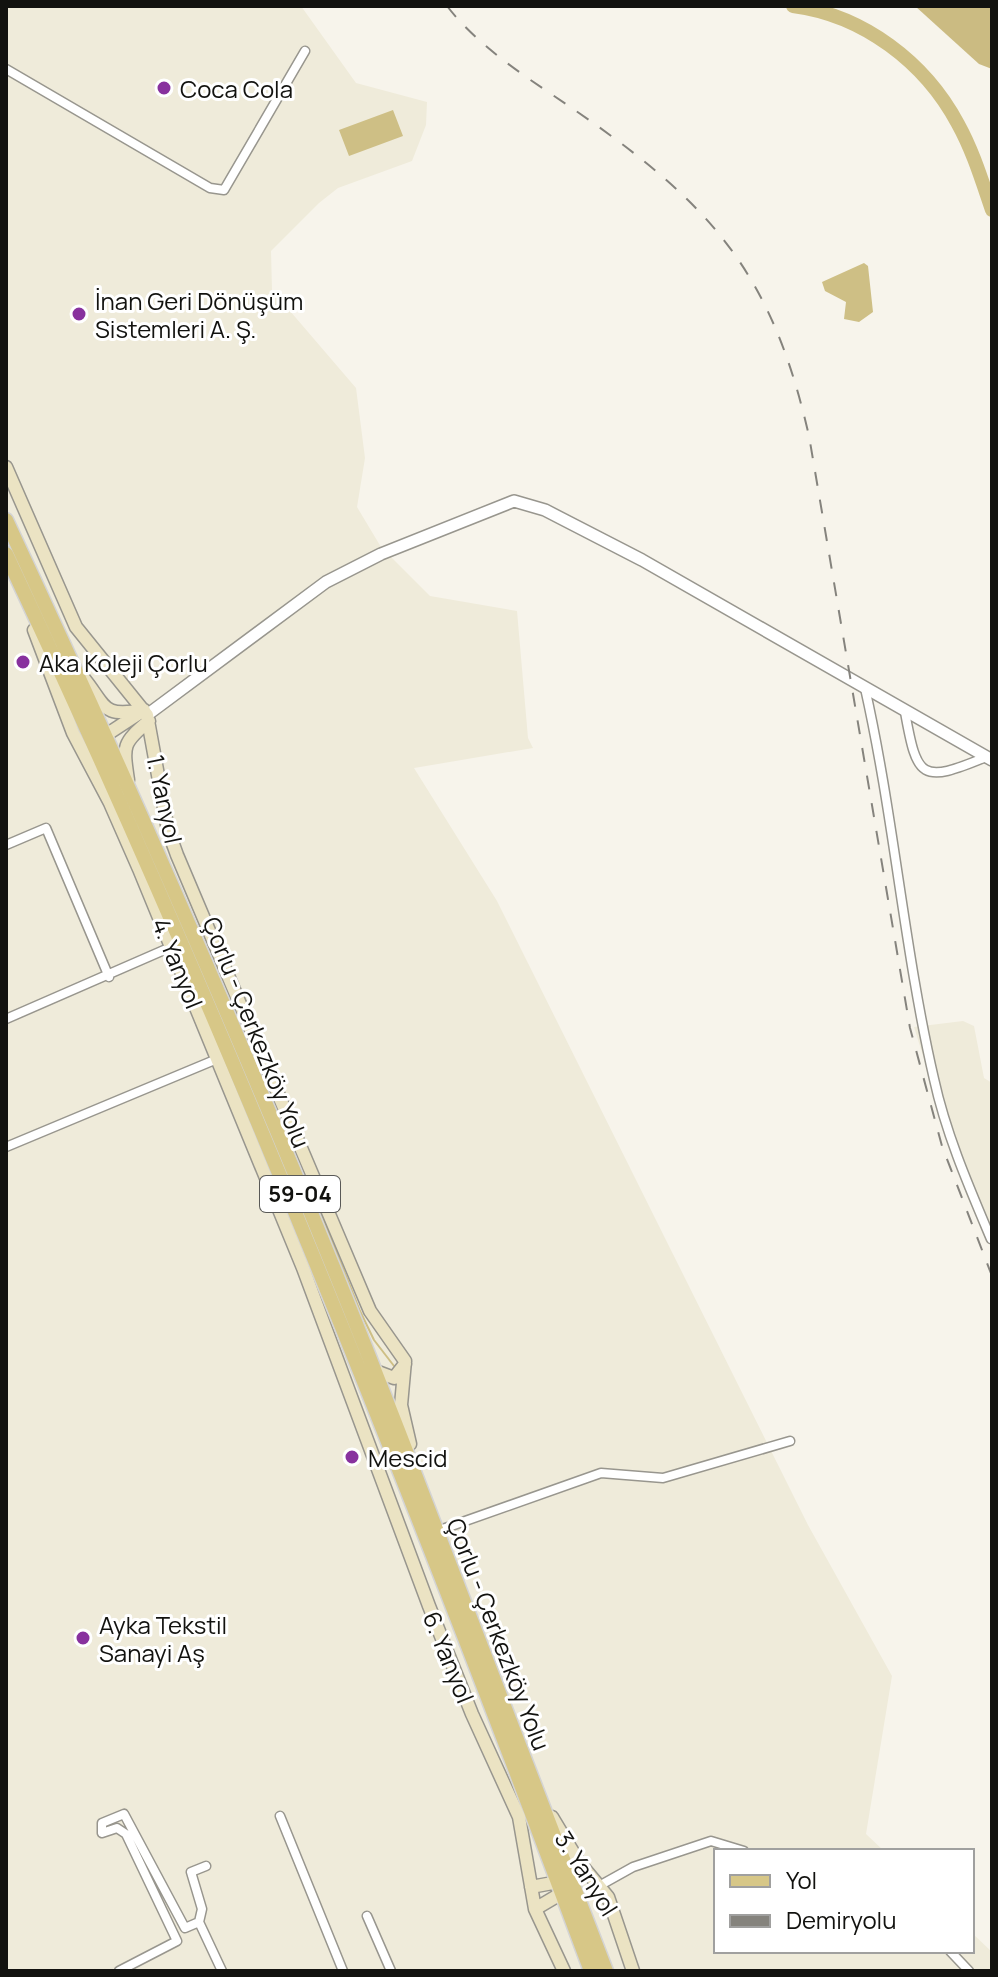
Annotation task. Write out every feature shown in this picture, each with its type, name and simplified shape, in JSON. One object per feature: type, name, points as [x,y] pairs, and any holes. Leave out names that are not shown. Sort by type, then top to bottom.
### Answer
[{"type":"main road","name":"1. Yanyol","points":[[6,467],[76,627],[146,715],[165,816],[177,855],[370,1311],[405,1361]]},
{"type":"main road","name":"Çorlu - Çerkezköy Yolu","points":[[6,520],[74,667],[104,740],[105,764],[316,1269],[566,1885],[580,1905],[606,1971]]},
{"type":"main road","name":"Çorlu - Çerkezköy Yolu","points":[[6,554],[130,787],[373,1370],[531,1780],[591,1971]]},
{"type":"main road","name":"4. Yanyol","points":[[22,587],[73,733],[110,803],[332,1341]]},
{"type":"main road","points":[[74,667],[108,711],[119,715],[146,715]]},
{"type":"main road","points":[[73,733],[104,740],[146,715]]},
{"type":"main road","points":[[130,787],[124,748],[146,715]]},
{"type":"main road","points":[[105,764],[105,789],[110,803]]},
{"type":"main road","points":[[316,1269],[332,1341]]},
{"type":"main road","name":"6. Yanyol","points":[[332,1341],[434,1620],[519,1817],[535,1909],[564,1971]]},
{"type":"main road","points":[[373,1370],[394,1378],[401,1372],[405,1361]]},
{"type":"main road","points":[[405,1361],[402,1417],[422,1494]]},
{"type":"main road","name":"3. Yanyol","points":[[531,1780],[566,1841],[613,1907],[633,1971]]},
{"type":"main road","points":[[531,1887],[595,1881]]},
{"type":"main road","points":[[580,1905],[595,1881]]},
{"type":"main road","points":[[535,1909],[566,1885]]},
{"type":"street","points":[[6,69],[210,188],[224,190],[305,51]]},
{"type":"street","points":[[146,715],[326,582],[381,554],[514,501],[545,510],[642,560],[989,759]]},
{"type":"street","points":[[865,688],[883,771],[916,999],[934,1082],[966,1179],[991,1239]]},
{"type":"street","points":[[905,712],[913,759],[922,770],[939,774],[989,759]]},
{"type":"street","points":[[6,845],[46,828],[109,977]]},
{"type":"street","points":[[6,1019],[109,977],[171,947]]},
{"type":"street","points":[[6,1147],[217,1059]]},
{"type":"street","points":[[437,1531],[601,1473],[663,1478],[790,1441]]},
{"type":"street","points":[[119,1971],[177,1941],[126,1834],[117,1828],[102,1833],[102,1823],[124,1814],[185,1928],[199,1922]]},
{"type":"street","points":[[280,1816],[343,1971]]},
{"type":"street","points":[[595,1881],[711,1841],[737,1849]]},
{"type":"street","points":[[206,1866],[191,1872],[202,1909],[199,1922],[222,1971]]},
{"type":"street","points":[[367,1916],[391,1971]]},
{"type":"street","points":[[952,1953],[969,1971]]},
{"type":"shaded area","points":[[6,6],[301,6],[356,83],[427,102],[426,125],[412,161],[338,188],[271,251],[272,290],[356,388],[365,458],[357,507],[381,547],[430,596],[517,611],[528,738],[533,748],[414,768],[497,901],[808,1525],[892,1676],[866,1834],[882,1849],[714,1849],[714,1953],[974,1953],[974,1935],[992,1952],[992,1971],[6,1971]]},
{"type":"shaded area","points":[[915,6],[992,6],[992,69],[979,64]]},
{"type":"shaded area","points":[[393,110],[403,136],[349,156],[339,130]]},
{"type":"shaded area","points":[[864,263],[868,266],[873,312],[859,322],[844,319],[846,302],[825,291],[822,282]]},
{"type":"shaded area","points":[[963,1021],[974,1026],[984,1078],[992,1083],[992,1249],[967,1197],[914,1027]]},
{"type":"waterway","points":[[793,6],[819,11],[867,31],[910,62],[944,101],[958,124],[973,155],[992,210]]},
{"type":"waterway","points":[[154,785],[162,833],[168,849]]},
{"type":"waterway","points":[[191,903],[263,1074]]},
{"type":"waterway","points":[[294,1146],[360,1311],[374,1340],[394,1366]]},
{"type":"railway","points":[[447,6],[492,51],[626,147],[701,213],[755,287],[776,330],[794,379],[809,436],[910,1028],[942,1146],[992,1276]]},
{"type":"place","name":"Coca Cola","points":[[164,88]]},
{"type":"place","name":"İnan Geri Dönüşüm Sistemleri A. Ş.","points":[[79,314]]},
{"type":"place","name":"Aka Koleji Çorlu","points":[[23,662]]},
{"type":"place","name":"Mescid","points":[[352,1457]]},
{"type":"place","name":"Ayka Tekstil Sanayi Aş","points":[[83,1638]]}]
